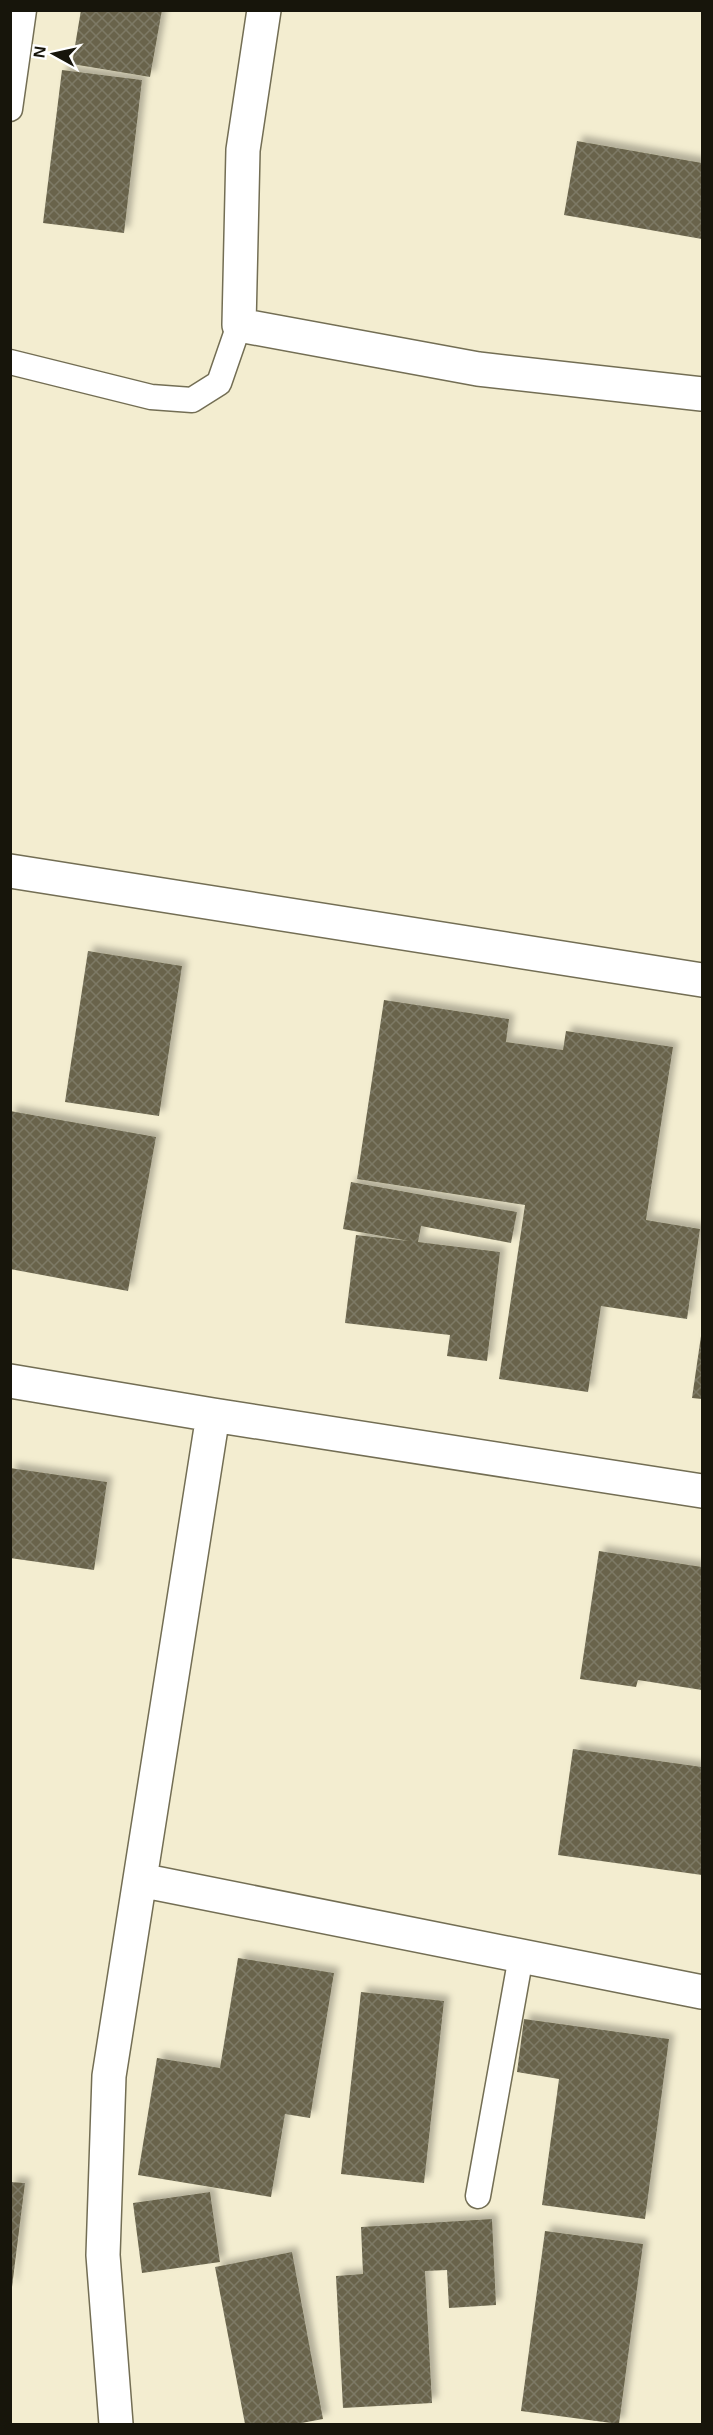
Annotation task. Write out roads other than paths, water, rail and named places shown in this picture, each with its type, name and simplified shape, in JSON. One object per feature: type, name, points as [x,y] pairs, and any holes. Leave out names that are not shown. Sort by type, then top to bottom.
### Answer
[{"type":"street","points":[[264,10],[243,150],[239,325],[478,369],[702,393]]},
{"type":"street","points":[[10,872],[702,980]]},
{"type":"street","points":[[10,1381],[702,1491]]},
{"type":"street","points":[[116,2424],[103,2255],[109,2076],[213,1415]]},
{"type":"street","points":[[140,1880],[702,1992]]},
{"type":"lane","points":[[10,109],[24,10]]},
{"type":"lane","points":[[10,362],[151,397],[192,400],[219,383],[239,325]]},
{"type":"lane","points":[[478,2196],[521,1956]]}]
